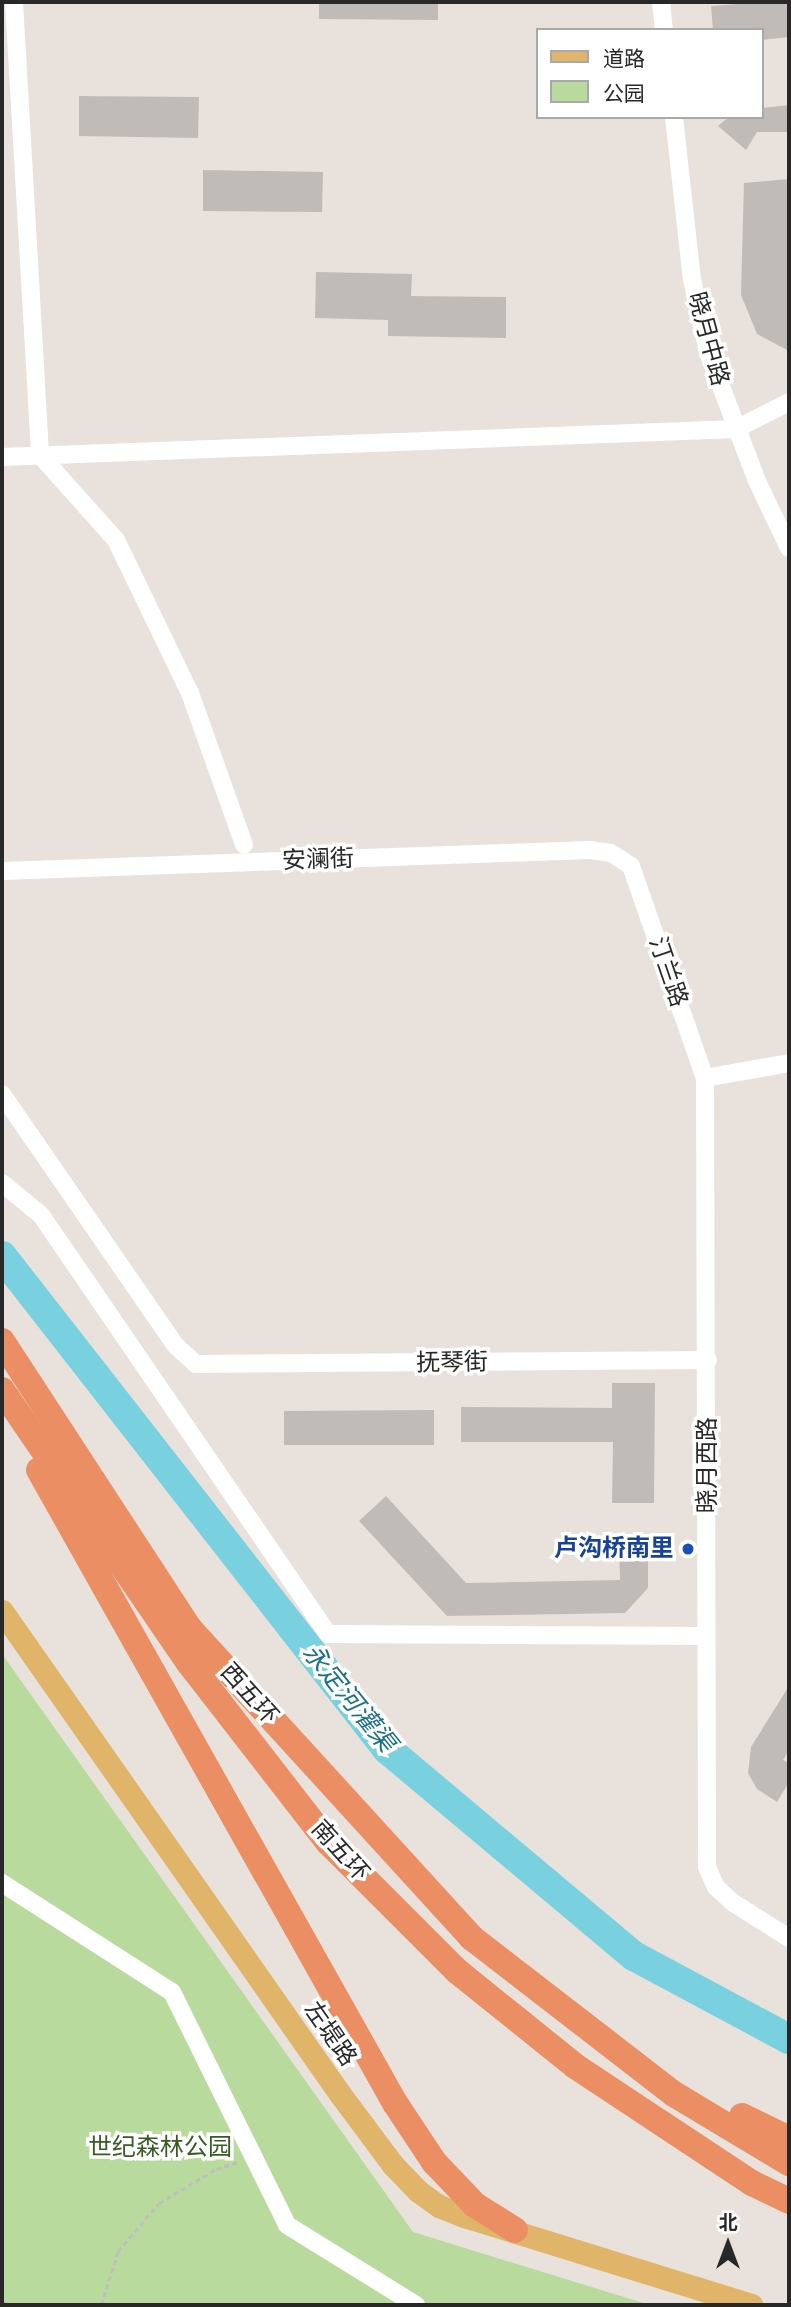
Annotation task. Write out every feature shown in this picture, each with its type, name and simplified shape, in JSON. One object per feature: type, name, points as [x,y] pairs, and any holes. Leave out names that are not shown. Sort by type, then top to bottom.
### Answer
[{"type":"highway","name":"西五环","points":[[2,1341],[189,1628],[472,1938],[552,2002]]},
{"type":"highway","name":"南五环","points":[[2,1390],[189,1663],[328,1842],[457,1971],[575,2066],[752,2183],[789,2201]]},
{"type":"highway","points":[[2,1405],[395,2103],[434,2162],[475,2205],[515,2230]]},
{"type":"highway","points":[[552,2002],[763,2128],[789,2140]]},
{"type":"highway","points":[[552,2002],[674,2094],[789,2163]]},
{"type":"main road","name":"左堤路","points":[[2,1611],[393,2165],[439,2206],[752,2305]]},
{"type":"street","points":[[14,2],[40,455],[116,540],[190,693],[244,845]]},
{"type":"street","points":[[661,2],[664,28]]},
{"type":"street","name":"晓月中路","points":[[674,119],[692,279],[708,352],[736,429],[789,548]]},
{"type":"street","points":[[2,457],[736,429],[789,402]]},
{"type":"street","name":"安澜街","points":[[2,871],[590,850],[611,853],[631,866]]},
{"type":"street","name":"汀兰路","points":[[631,866],[705,1077]]},
{"type":"street","points":[[705,1077],[789,1063]]},
{"type":"street","name":"晓月西路","points":[[705,1077],[708,1360],[707,1867],[716,1887],[732,1902],[789,1938]]},
{"type":"street","name":"抚琴街","points":[[2,1094],[176,1346],[196,1364],[708,1360]]},
{"type":"street","points":[[2,1183],[41,1214],[328,1634],[706,1636]]},
{"type":"street","points":[[2,1882],[172,1992],[252,2159],[287,2224],[416,2305]]},
{"type":"path","points":[[101,2305],[118,2251],[159,2203],[216,2169],[252,2159]]},
{"type":"path","points":[[2,2301],[12,2305]]},
{"type":"green space","name":"世纪森林公园","points":[[2,1654],[413,2232],[650,2305],[2,2305]]},
{"type":"building","points":[[319,2],[438,2],[438,20],[319,19]]},
{"type":"building","points":[[789,2],[789,37],[763,40],[763,28],[713,28],[711,6]]},
{"type":"building","points":[[79,96],[199,97],[198,138],[79,136]]},
{"type":"building","points":[[789,105],[789,132],[757,132],[746,150],[718,126],[727,119],[763,119],[763,108]]},
{"type":"building","points":[[203,170],[323,172],[322,212],[203,211]]},
{"type":"building","points":[[789,179],[789,351],[757,334],[741,295],[744,183]]},
{"type":"building","points":[[316,272],[412,274],[411,296],[506,297],[506,338],[388,336],[388,320],[315,318]]},
{"type":"building","points":[[612,1383],[655,1383],[654,1503],[612,1503],[613,1442],[461,1442],[461,1407],[612,1408]]},
{"type":"building","points":[[434,1410],[434,1445],[284,1445],[284,1411]]},
{"type":"building","points":[[386,1496],[466,1583],[620,1580],[619,1542],[648,1541],[648,1588],[625,1613],[447,1616],[359,1521]]},
{"type":"building","points":[[789,1686],[789,1750],[783,1760],[789,1763],[789,1782],[777,1802],[757,1789],[748,1773],[751,1747]]},
{"type":"waterway","name":"永定河灌渠","points":[[2,1256],[387,1749],[634,1956],[789,2039]]},
{"type":"place","name":"卢沟桥南里","points":[[688,1549]]}]
